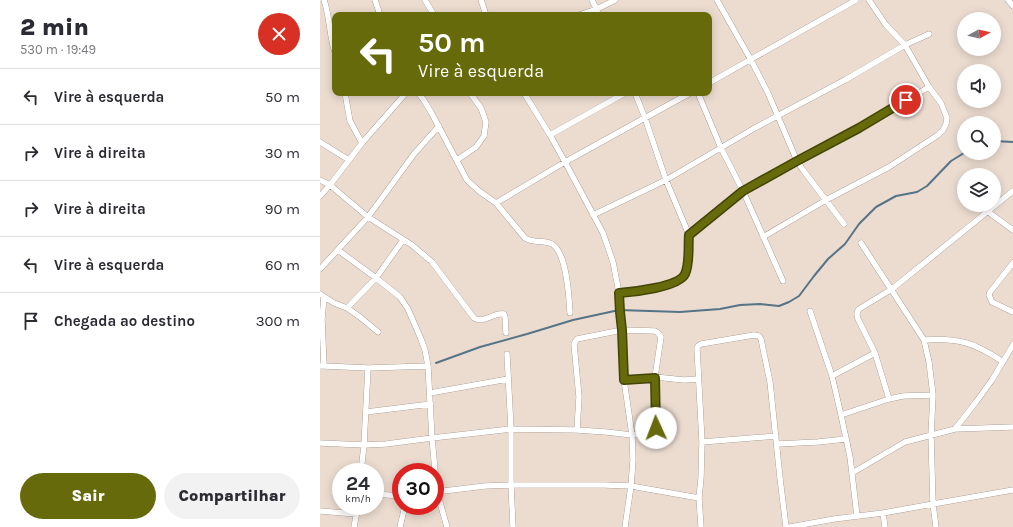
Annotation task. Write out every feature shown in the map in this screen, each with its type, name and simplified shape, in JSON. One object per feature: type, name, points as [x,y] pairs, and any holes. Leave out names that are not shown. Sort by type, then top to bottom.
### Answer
[{"type":"street","points":[[324,0],[328,15],[332,44]]},
{"type":"street","points":[[375,0],[379,12]]},
{"type":"street","points":[[425,0],[432,12]]},
{"type":"street","points":[[481,0],[485,12]]},
{"type":"street","points":[[592,0],[598,12]]},
{"type":"street","points":[[588,12],[615,0]]},
{"type":"street","points":[[717,0],[768,93],[797,161],[844,224]]},
{"type":"street","points":[[712,81],[856,0]]},
{"type":"street","points":[[764,238],[826,200],[889,167],[938,135],[946,124],[947,118],[945,111],[905,45],[886,25],[868,0]]},
{"type":"street","points":[[1008,0],[1013,6]]},
{"type":"street","points":[[593,215],[666,180],[753,129],[846,80],[905,45],[929,34]]},
{"type":"street","points":[[689,235],[743,191],[859,128],[929,86]]},
{"type":"street","points":[[346,96],[350,121],[362,143]]},
{"type":"street","points":[[320,196],[362,143],[403,96]]},
{"type":"street","points":[[421,96],[439,126],[467,180],[479,191],[496,202],[525,238],[530,241],[544,241],[553,244],[560,253],[568,284],[570,313]]},
{"type":"street","points":[[457,160],[476,147],[484,136],[486,122],[481,108],[471,96]]},
{"type":"street","points":[[526,96],[550,135],[603,233],[616,273],[622,330],[624,380],[632,435],[633,460],[625,527]]},
{"type":"street","points":[[550,135],[620,96]]},
{"type":"street","points":[[619,293],[644,290],[681,280],[685,275],[688,266],[689,235],[666,180],[636,96]]},
{"type":"street","points":[[496,202],[685,96]]},
{"type":"street","points":[[699,96],[721,148],[743,191],[783,280]]},
{"type":"street","points":[[320,269],[368,217],[414,154],[439,126]]},
{"type":"street","points":[[320,142],[349,160]]},
{"type":"street","points":[[320,180],[330,185],[368,217],[412,245],[432,262],[474,318],[481,320],[500,313],[504,314],[506,317],[506,333]]},
{"type":"street","points":[[1001,200],[1013,191]]},
{"type":"street","points":[[889,399],[875,353],[858,319],[857,312],[859,309],[892,289],[986,212]]},
{"type":"street","points":[[988,212],[1013,230]]},
{"type":"street","points":[[347,308],[376,278],[403,240]]},
{"type":"street","points":[[861,243],[924,340],[929,362],[933,394],[933,504],[936,527]]},
{"type":"street","points":[[338,250],[400,297],[408,308],[425,350],[428,366],[434,463]]},
{"type":"street","points":[[1013,263],[989,295],[992,302],[1013,312]]},
{"type":"street","points":[[322,296],[322,366],[368,368],[428,366]]},
{"type":"street","points":[[322,296],[347,308],[378,332]]},
{"type":"street","points":[[810,311],[832,376],[841,415],[852,473],[857,516]]},
{"type":"street","points":[[320,443],[364,445],[386,444],[512,429],[577,430],[632,435],[655,434],[655,378],[660,337],[658,333],[655,331],[622,330],[577,339],[574,344],[579,397],[577,430]]},
{"type":"street","points":[[701,527],[699,498],[702,442],[697,348],[701,344],[754,335],[759,336],[761,339],[770,382],[786,527]]},
{"type":"street","points":[[924,340],[943,339],[962,342],[979,347],[1004,362]]},
{"type":"street","points":[[955,429],[1004,362],[1011,355],[1013,345]]},
{"type":"street","points":[[832,376],[875,353]]},
{"type":"street","points":[[507,354],[512,429],[510,485],[513,527]]},
{"type":"street","points":[[362,463],[368,368]]},
{"type":"street","points":[[624,380],[655,378],[684,380],[698,379]]},
{"type":"street","points":[[430,393],[508,379]]},
{"type":"street","points":[[841,415],[889,399],[903,396],[933,394]]},
{"type":"street","points":[[366,412],[431,404]]},
{"type":"street","points":[[852,473],[905,442],[955,429],[1013,427]]},
{"type":"street","points":[[702,442],[776,436]]},
{"type":"street","points":[[777,444],[846,439]]},
{"type":"street","points":[[444,491],[485,486],[578,484],[631,486],[699,498]]},
{"type":"street","points":[[790,527],[834,519],[883,513],[1013,490]]},
{"type":"street","points":[[320,511],[332,512]]},
{"type":"street","points":[[883,513],[885,527]]},
{"type":"street","points":[[354,527],[356,515]]},
{"type":"street","points":[[400,527],[403,515]]},
{"type":"street","points":[[443,515],[447,527]]},
{"type":"waterway","points":[[1001,141],[1013,142]]},
{"type":"waterway","points":[[436,363],[480,347],[573,320],[619,310],[680,312],[720,309],[740,305],[760,304],[779,306],[799,296],[828,259],[845,244],[859,224],[876,207],[896,196],[917,192],[927,186],[951,161],[957,157]]},
{"type":"route","points":[[656,428],[655,378],[624,380],[619,293],[644,290],[681,280],[685,275],[688,266],[689,235],[743,191],[859,128],[906,100]]}]
